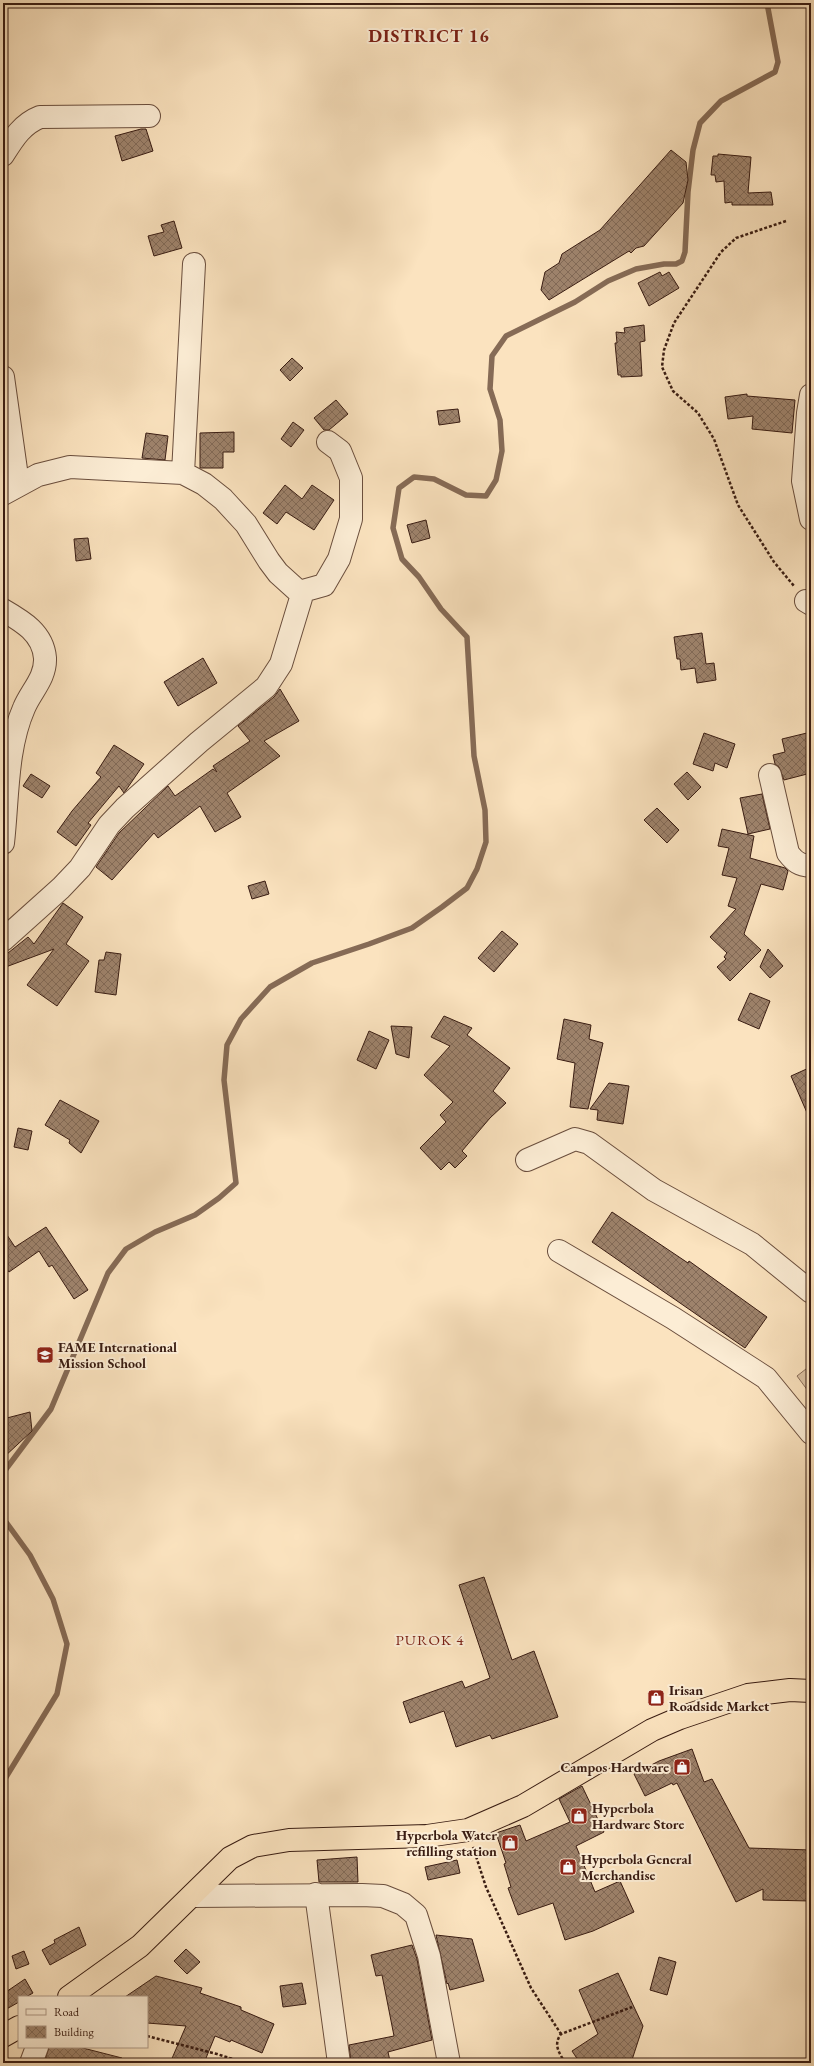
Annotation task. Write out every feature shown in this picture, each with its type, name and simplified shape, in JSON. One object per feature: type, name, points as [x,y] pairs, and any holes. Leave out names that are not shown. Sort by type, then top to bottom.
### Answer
[{"type":"highway","points":[[70,1996],[140,1946],[230,1858],[253,1846],[289,1840],[427,1836],[468,1830],[523,1806],[652,1730],[680,1718],[748,1695],[790,1690],[811,1691]]},
{"type":"highway","points":[[3,2036],[18,2028]]},
{"type":"street","points":[[3,155],[13,138],[23,126],[31,120],[40,117],[149,116]]},
{"type":"street","points":[[183,473],[194,264]]},
{"type":"street","points":[[3,378],[10,489],[52,470],[70,467],[183,473],[204,484],[223,499],[246,524],[278,573],[299,592],[300,604],[281,664],[266,687],[199,742],[125,808],[109,825],[80,868],[3,940]]},
{"type":"street","points":[[811,395],[808,413],[803,481],[811,520]]},
{"type":"street","points":[[299,592],[324,585],[339,559],[351,519],[351,478],[340,451],[328,442]]},
{"type":"street","points":[[3,610],[28,625],[41,643],[45,659],[42,677],[24,708],[15,735],[3,843]]},
{"type":"street","points":[[770,775],[788,853],[795,862],[802,866],[811,866]]},
{"type":"street","points":[[527,1160],[575,1139],[589,1143],[654,1190],[752,1244],[811,1292]]},
{"type":"street","points":[[559,1251],[673,1318],[766,1378],[811,1433]]},
{"type":"street","points":[[192,1896],[316,1894],[383,1896],[403,1904],[416,1915],[429,1956],[449,2063]]},
{"type":"street","points":[[316,1894],[339,2063]]},
{"type":"street","points":[[31,2063],[36,2048]]},
{"type":"path","points":[[786,221],[736,238],[721,252],[674,322],[664,350],[662,367],[673,391],[698,413],[714,439],[738,505],[774,562],[809,602]]},
{"type":"path","points":[[468,1830],[486,1887],[512,1948],[531,1988],[561,2034]]},
{"type":"path","points":[[565,2063],[557,2047],[558,2039],[561,2034],[632,2007]]},
{"type":"path","points":[[148,2036],[217,2054],[245,2063]]},
{"type":"shaded area","points":[[811,1365],[811,1395],[797,1376]]},
{"type":"building","points":[[146,129],[153,151],[122,161],[115,136]]},
{"type":"building","points":[[671,150],[686,162],[688,180],[683,203],[644,246],[636,248],[631,253],[629,251],[549,300],[541,290],[545,272],[559,263],[562,254],[600,230]]},
{"type":"building","points":[[718,154],[751,157],[748,193],[771,192],[773,205],[732,205],[732,202],[725,203],[724,181],[716,182],[715,175],[711,175],[713,156],[718,156]]},
{"type":"building","points":[[174,221],[182,248],[154,256],[148,236],[164,232],[161,225]]},
{"type":"building","points":[[660,272],[662,276],[669,272],[679,288],[649,306],[638,283]]},
{"type":"building","points":[[644,325],[645,341],[640,342],[642,376],[621,377],[621,375],[618,375],[615,343],[617,343],[616,332],[625,333],[624,328]]},
{"type":"building","points":[[292,358],[303,368],[290,381],[280,370]]},
{"type":"building","points":[[747,394],[747,396],[795,400],[792,433],[752,429],[753,416],[728,419],[725,397]]},
{"type":"building","points":[[336,400],[348,414],[329,430],[324,430],[314,418]]},
{"type":"building","points":[[458,409],[460,422],[439,425],[437,411]]},
{"type":"building","points":[[293,422],[304,430],[291,447],[281,439]]},
{"type":"building","points":[[234,432],[234,452],[223,452],[223,468],[200,468],[200,433]]},
{"type":"building","points":[[146,433],[168,436],[165,460],[142,458]]},
{"type":"building","points":[[285,485],[302,499],[312,485],[334,500],[314,530],[286,512],[277,524],[263,513]]},
{"type":"building","points":[[426,520],[430,538],[412,543],[407,525]]},
{"type":"building","points":[[88,538],[91,559],[76,561],[74,539]]},
{"type":"building","points":[[702,633],[706,664],[714,663],[716,680],[697,683],[695,668],[681,670],[680,659],[677,659],[674,637]]},
{"type":"building","points":[[203,658],[217,683],[178,706],[164,682]]},
{"type":"building","points":[[280,689],[299,721],[264,741],[280,756],[227,793],[241,817],[215,832],[200,806],[158,838],[154,833],[112,880],[96,867],[119,833],[168,786],[175,796],[213,769],[217,772],[213,766],[250,741],[238,726],[274,697]]},
{"type":"building","points":[[811,732],[811,773],[784,780],[779,767],[775,764],[773,755],[785,752],[782,739]]},
{"type":"building","points":[[704,733],[735,744],[727,768],[715,763],[713,771],[693,764]]},
{"type":"building","points":[[114,745],[144,764],[124,793],[119,786],[88,823],[91,825],[76,846],[57,832],[72,811],[101,777],[96,773]]},
{"type":"building","points":[[687,772],[701,787],[688,800],[674,784]]},
{"type":"building","points":[[31,774],[50,786],[42,798],[23,786]]},
{"type":"building","points":[[762,794],[770,829],[748,834],[740,798]]},
{"type":"building","points":[[657,808],[679,830],[667,843],[644,820]]},
{"type":"building","points":[[722,829],[754,836],[750,858],[785,868],[788,871],[783,890],[761,884],[744,934],[761,950],[730,981],[717,967],[726,959],[724,957],[727,953],[710,937],[736,909],[728,906],[737,878],[722,875],[729,848],[718,846]]},
{"type":"building","points":[[265,881],[269,894],[252,899],[248,886]]},
{"type":"building","points":[[63,903],[83,917],[66,944],[89,961],[57,1006],[27,985],[54,949],[3,968],[3,957],[28,937],[34,944]]},
{"type":"building","points":[[502,931],[518,944],[494,972],[478,958]]},
{"type":"building","points":[[768,949],[783,966],[770,978],[760,967]]},
{"type":"building","points":[[106,952],[121,954],[116,995],[95,992],[99,960],[104,960]]},
{"type":"building","points":[[750,993],[770,1001],[759,1029],[738,1020]]},
{"type":"building","points":[[444,1016],[472,1028],[467,1035],[510,1068],[493,1091],[506,1103],[490,1118],[462,1151],[467,1156],[455,1168],[449,1162],[441,1170],[420,1148],[446,1122],[440,1115],[453,1102],[424,1075],[450,1046],[431,1037]]},
{"type":"building","points":[[564,1019],[591,1025],[589,1039],[603,1043],[588,1109],[570,1107],[575,1063],[557,1059]]},
{"type":"building","points":[[391,1026],[412,1027],[409,1058],[396,1054]]},
{"type":"building","points":[[369,1031],[389,1040],[376,1069],[357,1060]]},
{"type":"building","points":[[811,1067],[811,1122],[791,1076]]},
{"type":"building","points":[[609,1083],[629,1086],[623,1124],[597,1120],[598,1110],[590,1109]]},
{"type":"building","points":[[60,1100],[99,1121],[81,1153],[69,1143],[70,1140],[45,1125]]},
{"type":"building","points":[[18,1128],[32,1131],[28,1150],[14,1147]]},
{"type":"building","points":[[612,1212],[688,1263],[689,1261],[767,1317],[745,1348],[592,1242]]},
{"type":"building","points":[[46,1227],[88,1290],[74,1299],[52,1265],[49,1267],[39,1251],[9,1272],[3,1264],[3,1229],[15,1247]]},
{"type":"building","points":[[30,1412],[32,1431],[3,1458],[3,1419]]},
{"type":"building","points":[[484,1577],[512,1660],[534,1651],[558,1717],[492,1739],[490,1735],[456,1747],[444,1711],[410,1723],[403,1702],[462,1681],[465,1688],[490,1678],[459,1585]]},
{"type":"building","points":[[692,1749],[704,1782],[712,1779],[749,1848],[811,1850],[811,1901],[763,1900],[763,1889],[736,1902],[677,1783],[673,1785],[672,1783],[645,1796],[634,1774],[659,1761]]},
{"type":"building","points":[[582,1786],[604,1832],[576,1846],[595,1892],[620,1881],[634,1912],[593,1931],[565,1940],[553,1903],[518,1915],[508,1888],[511,1887],[504,1864],[506,1863],[496,1833],[520,1825],[526,1841],[570,1822],[559,1799]]},
{"type":"building","points":[[357,1857],[358,1882],[319,1882],[317,1860]]},
{"type":"building","points":[[457,1860],[460,1873],[428,1880],[425,1867]]},
{"type":"building","points":[[79,1927],[86,1945],[50,1965],[42,1950],[55,1943],[54,1940]]},
{"type":"building","points":[[436,1935],[472,1939],[484,1981],[450,1990],[448,1983],[447,1984]]},
{"type":"building","points":[[412,1945],[417,1959],[432,2040],[388,2052],[390,2061],[376,2063],[351,2063],[349,2045],[394,2036],[382,1975],[376,1976],[371,1955]]},
{"type":"building","points":[[186,1949],[200,1962],[187,1974],[174,1961]]},
{"type":"building","points":[[24,1951],[29,1964],[16,1969],[12,1956]]},
{"type":"building","points":[[659,1957],[676,1962],[667,1995],[650,1990]]},
{"type":"building","points":[[618,1973],[643,2026],[631,2063],[580,2063],[572,2051],[598,2034],[579,1990]]},
{"type":"building","points":[[156,1976],[202,1988],[200,1993],[241,2007],[241,2010],[274,2024],[262,2053],[231,2040],[230,2042],[215,2036],[204,2063],[170,2063],[186,2026],[148,2023],[148,1996],[126,1996]]},
{"type":"building","points":[[25,1979],[33,1993],[28,1996],[18,1996],[18,2003],[3,2011],[3,1994]]},
{"type":"building","points":[[302,1983],[306,2004],[283,2007],[280,1986]]},
{"type":"building","points":[[49,2048],[83,2048],[122,2058],[121,2063],[44,2063]]},
{"type":"waterway","points":[[3,1473],[51,1409],[108,1273],[126,1249],[155,1232],[195,1215],[219,1198],[236,1183],[224,1080],[227,1045],[241,1019],[270,987],[312,963],[412,928],[467,888],[477,869],[486,842],[485,810],[474,756],[467,637],[441,609],[419,577],[402,559],[393,528],[399,488],[414,477],[434,479],[466,495],[486,496],[496,480],[502,451],[500,420],[490,389],[492,356],[506,336],[575,302],[608,281],[636,269],[664,264],[676,264],[682,261],[685,252],[688,192],[693,150],[700,123],[721,101],[775,72],[778,62],[767,3]]},
{"type":"waterway","points":[[3,1518],[30,1555],[53,1599],[67,1644],[57,1694],[3,1782]]},
{"type":"place","name":"FAME International Mission School","points":[[45,1355]]},
{"type":"place","name":"Irisan Roadside Market","points":[[656,1698]]},
{"type":"place","name":"Campos Hardware","points":[[682,1767]]},
{"type":"place","name":"Hyperbola Hardware Store","points":[[579,1816]]},
{"type":"place","name":"Hyperbola Water refilling station","points":[[510,1843]]},
{"type":"place","name":"Hyperbola General Merchandise","points":[[568,1867]]},
{"type":"district","name":"DISTRICT 16","points":[[429,35]]},
{"type":"district","name":"PUROK 4","points":[[430,1639]]}]
